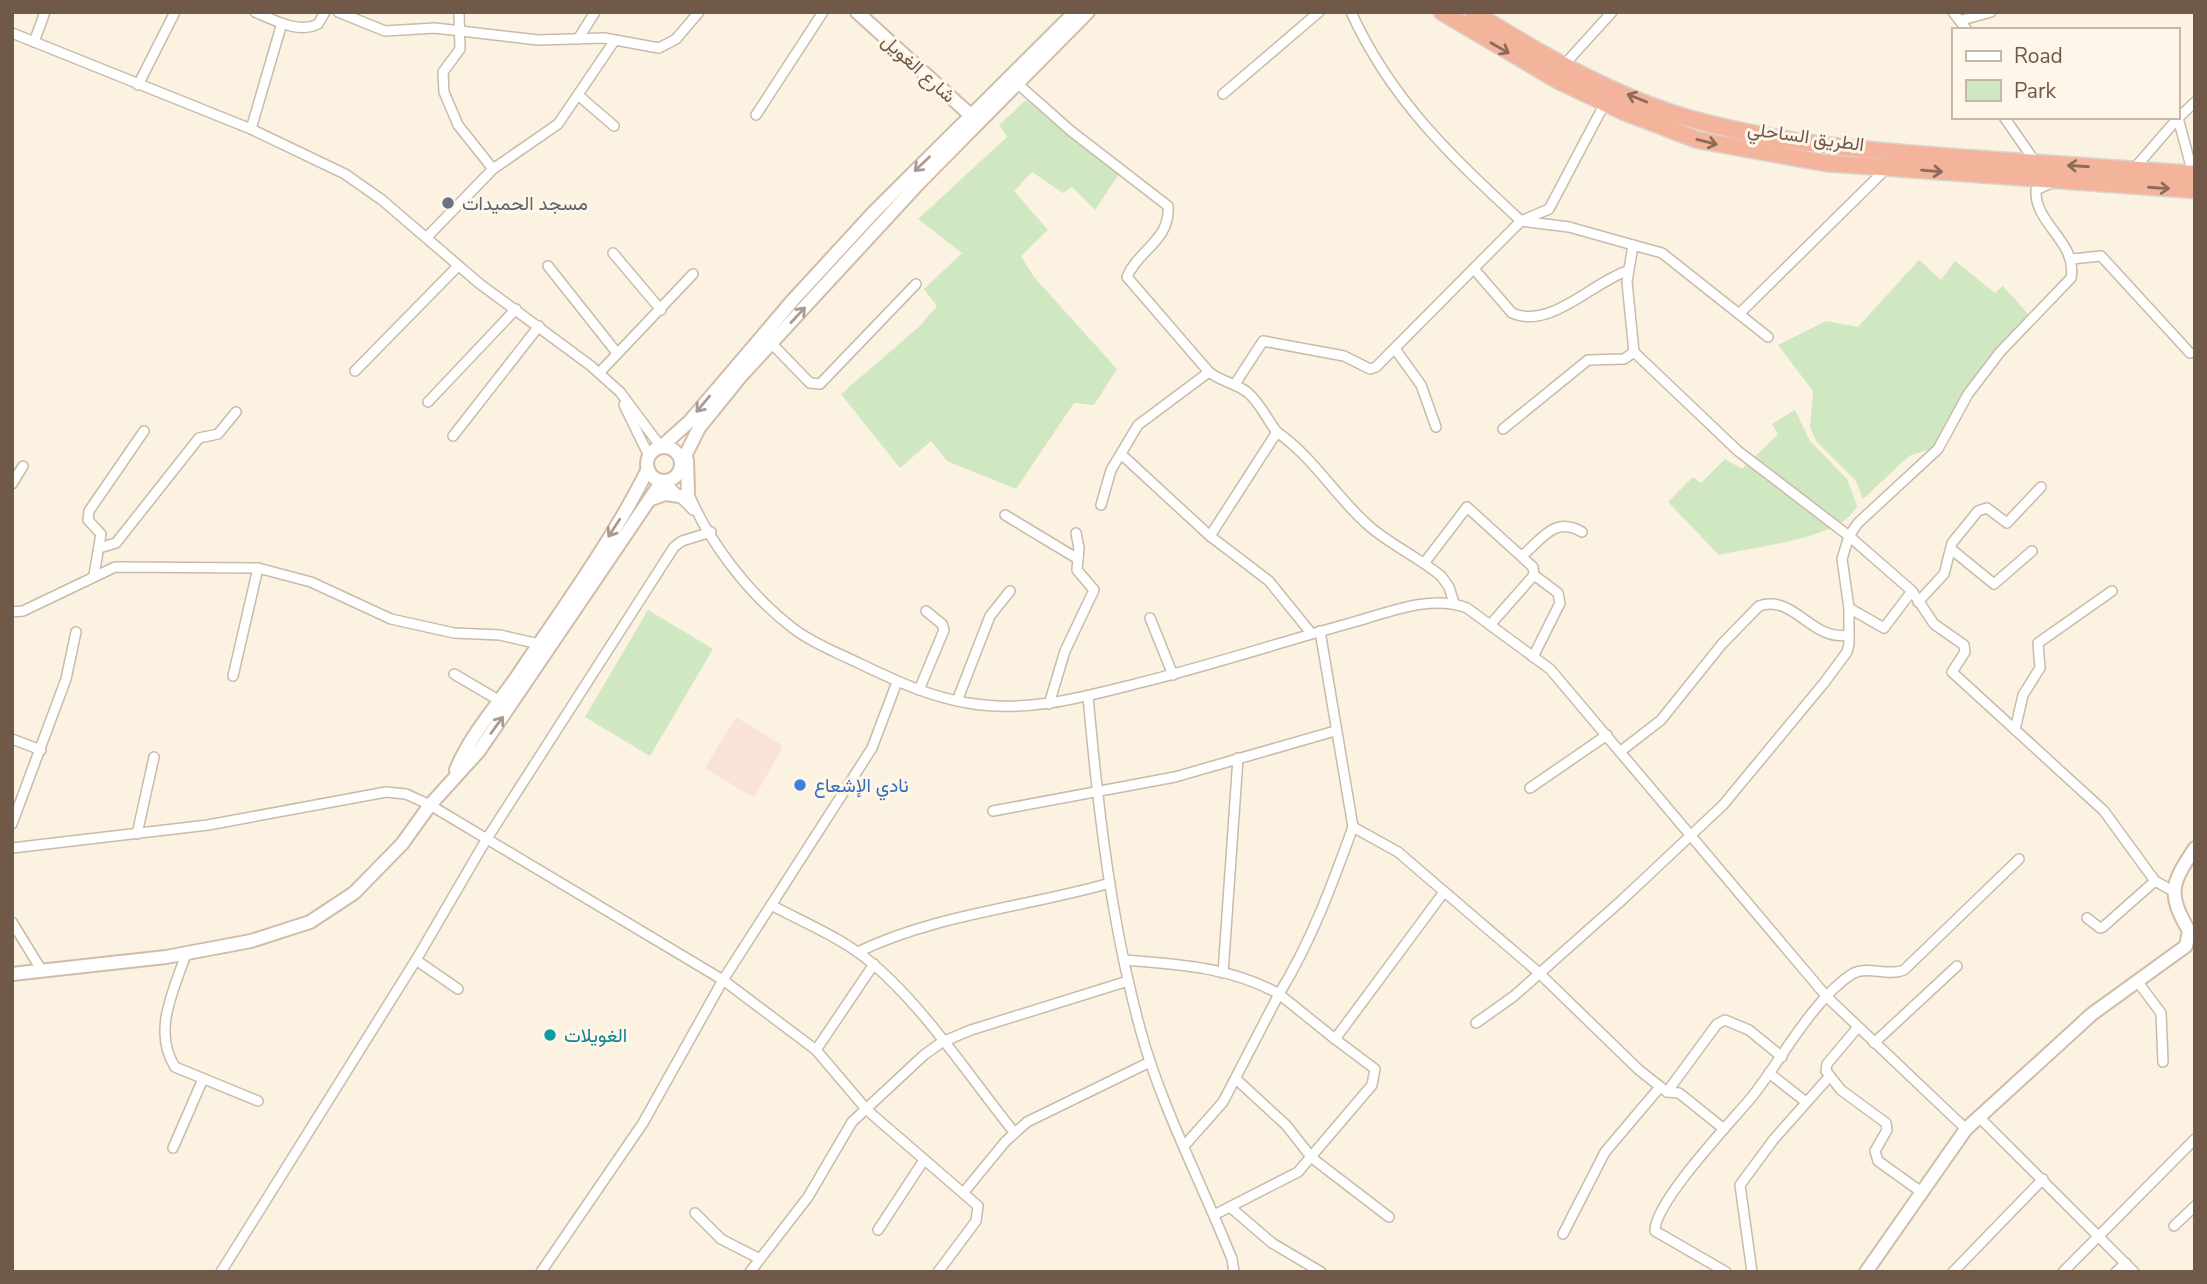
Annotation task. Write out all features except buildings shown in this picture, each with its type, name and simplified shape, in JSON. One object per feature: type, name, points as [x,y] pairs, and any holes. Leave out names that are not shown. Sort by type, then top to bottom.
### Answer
[{"type":"highway","name":"الطريق الساحلي","points":[[1442,12],[1559,81],[1605,103],[1698,140],[1764,154],[1887,168],[2195,190]]},
{"type":"highway","name":"الطريق الساحلي","points":[[1473,12],[1564,65],[1689,118],[1755,134],[1828,147],[2194,174]]},
{"type":"street","points":[[34,42],[45,12]]},
{"type":"street","points":[[138,85],[174,12]]},
{"type":"street","points":[[255,12],[282,23],[313,27],[325,12]]},
{"type":"street","points":[[338,12],[385,31],[435,28],[499,37],[615,40],[649,48],[668,46],[699,12]]},
{"type":"street","points":[[460,12],[460,50],[443,72],[444,92],[458,125],[493,169]]},
{"type":"street","points":[[578,40],[595,12]]},
{"type":"street","points":[[756,115],[823,12]]},
{"type":"street","name":"شارع الغويل","points":[[857,12],[976,120]]},
{"type":"street","points":[[12,974],[186,954],[285,930],[310,922],[375,873],[402,844],[430,805],[474,757],[663,481],[676,476],[688,446],[741,376],[976,120],[984,104],[1075,12]]},
{"type":"street","points":[[454,777],[466,748],[539,644],[625,510],[648,470],[649,456],[658,442],[677,434],[835,254],[953,134],[976,120],[1019,85],[1088,12]]},
{"type":"street","points":[[1223,94],[1319,12]]},
{"type":"street","points":[[1351,12],[1368,51],[1416,118],[1521,221],[1569,227],[1662,253],[1768,337]]},
{"type":"street","points":[[1564,65],[1612,12]]},
{"type":"street","points":[[1953,12],[1966,28]]},
{"type":"street","points":[[1962,20],[1991,12]]},
{"type":"street","points":[[251,129],[282,23]]},
{"type":"street","points":[[12,33],[251,129],[345,174],[427,237],[458,266],[599,373],[658,442],[675,451],[681,466],[684,493]]},
{"type":"street","points":[[427,237],[493,169],[558,124],[615,40]]},
{"type":"street","points":[[1019,85],[1071,131],[1168,206],[1167,219],[1157,243],[1127,277],[1209,372],[1226,384],[1235,384],[1255,399],[1277,432],[1297,447],[1343,501],[1370,527],[1425,562],[1449,587],[1454,603]]},
{"type":"street","points":[[578,95],[614,126]]},
{"type":"street","points":[[953,134],[958,114],[956,102],[984,104]]},
{"type":"street","points":[[2179,117],[2195,102]]},
{"type":"street","points":[[1235,384],[1263,341],[1344,356],[1370,369],[1379,365],[1521,221],[1549,209],[1605,103]]},
{"type":"street","points":[[2005,119],[2036,163]]},
{"type":"street","points":[[2133,170],[2177,119]]},
{"type":"street","points":[[2178,119],[2194,174]]},
{"type":"street","points":[[1739,314],[1887,168]]},
{"type":"street","points":[[1476,1023],[1514,996],[1538,972],[1615,907],[1723,804],[1825,683],[1847,652],[1849,608],[1843,559],[1849,536],[1858,523],[1938,449],[1968,394],[1992,363],[2071,278],[2072,259],[2035,204],[2036,190],[2055,181]]},
{"type":"street","points":[[1633,245],[1628,271],[1634,352],[1738,451],[1849,536],[1912,591],[1934,624],[1966,649],[1952,672],[2104,811],[2155,881],[2173,891]]},
{"type":"street","points":[[613,253],[661,310]]},
{"type":"street","points":[[2072,259],[2101,256],[2190,354]]},
{"type":"street","points":[[355,371],[458,266]]},
{"type":"street","points":[[548,266],[617,353]]},
{"type":"street","points":[[1474,269],[1512,313],[1519,316],[1553,313],[1614,276],[1628,271]]},
{"type":"street","points":[[599,373],[693,274]]},
{"type":"street","points":[[772,344],[810,383],[820,384],[916,284]]},
{"type":"street","points":[[428,402],[516,309]]},
{"type":"street","points":[[453,436],[539,326]]},
{"type":"street","points":[[1395,349],[1421,385],[1436,427]]},
{"type":"street","points":[[1503,429],[1588,360],[1624,359],[1634,352]]},
{"type":"street","points":[[1101,505],[1105,483],[1144,419],[1209,372]]},
{"type":"street","points":[[612,386],[649,456]]},
{"type":"street","points":[[99,548],[116,543],[199,438],[218,434],[236,412]]},
{"type":"street","points":[[94,575],[101,534],[88,520],[89,511],[144,431]]},
{"type":"street","points":[[1210,536],[1277,432]]},
{"type":"street","points":[[684,493],[688,446]]},
{"type":"street","points":[[1121,454],[1210,536],[1269,581],[1315,632],[1353,827],[1330,890],[1297,965],[1279,994],[1236,1079],[1211,1119],[1185,1145]]},
{"type":"street","points":[[12,484],[23,466]]},
{"type":"street","points":[[648,470],[653,477],[684,493],[759,598],[793,628],[897,682],[957,701],[987,706],[1049,704],[1088,696],[1173,675],[1397,610],[1454,603],[1550,668],[1827,998],[1966,1129]]},
{"type":"street","points":[[1918,602],[1944,574],[1952,543],[1978,511],[1987,508],[2007,523],[2041,487]]},
{"type":"street","points":[[651,499],[665,494],[684,493]]},
{"type":"street","points":[[1425,562],[1467,507],[1533,567],[1534,575],[1558,593],[1560,603],[1533,657]]},
{"type":"street","points":[[1005,515],[1078,559]]},
{"type":"street","points":[[1522,556],[1558,525],[1570,525],[1582,532]]},
{"type":"street","points":[[221,1272],[416,960],[486,840],[674,547],[708,529]]},
{"type":"street","points":[[1049,704],[1065,651],[1094,590],[1078,572],[1076,533]]},
{"type":"street","points":[[1951,549],[1994,584],[2032,551]]},
{"type":"street","points":[[12,612],[38,605],[94,575],[115,567],[258,568],[311,582],[391,619],[454,633],[500,635],[539,644]]},
{"type":"street","points":[[233,676],[258,568]]},
{"type":"street","points":[[1490,625],[1534,575]]},
{"type":"street","points":[[957,701],[990,616],[1010,591]]},
{"type":"street","points":[[1849,608],[1884,628],[1912,591]]},
{"type":"street","points":[[2015,730],[2023,695],[2040,668],[2038,643],[2112,591]]},
{"type":"street","points":[[1621,751],[1661,720],[1722,644],[1759,606],[1778,605],[1796,613],[1826,635],[1849,635]]},
{"type":"street","points":[[919,690],[944,630],[942,624],[926,611]]},
{"type":"street","points":[[1150,618],[1173,675]]},
{"type":"street","points":[[12,824],[66,679],[76,632]]},
{"type":"street","points":[[454,674],[500,701]]},
{"type":"street","points":[[541,1272],[643,1123],[723,980],[872,748],[897,682]]},
{"type":"street","points":[[1088,696],[1097,794],[1128,981],[1150,1062],[1214,1215],[1234,1272]]},
{"type":"street","points":[[993,811],[1097,794],[1335,731]]},
{"type":"street","points":[[1530,788],[1607,735]]},
{"type":"street","points":[[12,739],[41,750]]},
{"type":"street","points":[[137,834],[154,757]]},
{"type":"street","points":[[1223,973],[1238,758]]},
{"type":"street","points":[[12,848],[208,825],[386,792],[406,794],[430,805],[723,980],[816,1050],[867,1110],[978,1206],[978,1216],[938,1272]]},
{"type":"street","points":[[1353,827],[1398,852],[1538,972],[1663,1089],[1679,1093],[1724,1129]]},
{"type":"street","points":[[1866,1272],[1920,1191],[1966,1129],[2092,1014],[2186,946],[2192,934],[2175,906],[2173,891],[2176,879],[2195,848]]},
{"type":"street","points":[[1726,1272],[1657,1234],[1654,1228],[1693,1165],[1827,998],[1853,974],[1866,970],[1894,974],[1904,970],[2019,859]]},
{"type":"street","points":[[2087,918],[2100,928],[2103,927],[2155,881]]},
{"type":"street","points":[[858,952],[909,931],[1057,899],[1110,883]]},
{"type":"street","points":[[1335,1039],[1444,892]]},
{"type":"street","points":[[771,905],[858,952],[874,964],[942,1042],[1014,1132]]},
{"type":"street","points":[[12,922],[42,971]]},
{"type":"street","points":[[186,954],[163,1031],[168,1056],[175,1067],[258,1101]]},
{"type":"street","points":[[416,960],[458,989]]},
{"type":"street","points":[[1124,960],[1184,964],[1253,981],[1279,994],[1375,1069],[1376,1080],[1312,1158],[1290,1177],[1214,1215]]},
{"type":"street","points":[[816,1050],[874,964]]},
{"type":"street","points":[[1874,1042],[1956,966]]},
{"type":"street","points":[[750,1272],[808,1197],[852,1122],[942,1042],[1039,1006],[1128,981]]},
{"type":"street","points":[[2137,981],[2161,1013],[2163,1062]]},
{"type":"street","points":[[1563,1234],[1605,1152],[1663,1089],[1717,1024],[1725,1020],[1749,1030],[1782,1057]]},
{"type":"street","points":[[1858,1027],[1827,1065],[1829,1077],[1886,1124],[1885,1133],[1875,1151],[1878,1161],[1920,1191]]},
{"type":"street","points":[[964,1192],[1014,1132],[1042,1113],[1150,1062]]},
{"type":"street","points":[[1769,1073],[1806,1102]]},
{"type":"street","points":[[1752,1272],[1740,1185],[1754,1164],[1829,1077]]},
{"type":"street","points":[[173,1148],[203,1079]]},
{"type":"street","points":[[1236,1079],[1286,1125],[1312,1158],[1389,1217]]},
{"type":"street","points":[[1979,1117],[2134,1272]]},
{"type":"street","points":[[2063,1272],[2195,1139]]},
{"type":"street","points":[[878,1230],[924,1160]]},
{"type":"street","points":[[1953,1272],[2043,1179]]},
{"type":"street","points":[[2174,1226],[2195,1206]]},
{"type":"street","points":[[1230,1207],[1272,1243],[1321,1272]]},
{"type":"street","points":[[695,1213],[721,1239],[760,1259]]},
{"type":"street","points":[[2116,1272],[2126,1263]]},
{"type":"shaded area","points":[[736,717],[783,746],[754,798],[705,768]]},
{"type":"green space","points":[[1026,100],[1119,174],[1095,210],[1072,187],[1063,193],[1032,172],[1014,191],[1048,230],[1021,256],[1034,277],[1117,369],[1094,405],[1074,403],[1016,489],[947,461],[931,441],[900,468],[841,394],[920,326],[937,306],[924,289],[962,253],[918,219],[1007,137],[999,125]]},
{"type":"green space","points":[[1919,260],[1941,280],[1955,261],[1995,293],[2003,286],[2028,314],[1971,390],[1936,447],[1909,456],[1863,499],[1856,481],[1817,442],[1810,428],[1813,391],[1778,345],[1826,321],[1858,327]]},
{"type":"green space","points":[[1795,410],[1810,441],[1847,479],[1857,506],[1848,517],[1816,534],[1719,555],[1668,502],[1693,477],[1701,483],[1725,459],[1742,469],[1778,434],[1772,424]]},
{"type":"green space","points":[[648,610],[713,649],[650,756],[585,717]]},
{"type":"place","name":"مسجد الحميدات","points":[[448,203]]},
{"type":"place","name":"نادي الإشعاع","points":[[800,785]]},
{"type":"place","name":"الغويلات","points":[[550,1035]]}]
